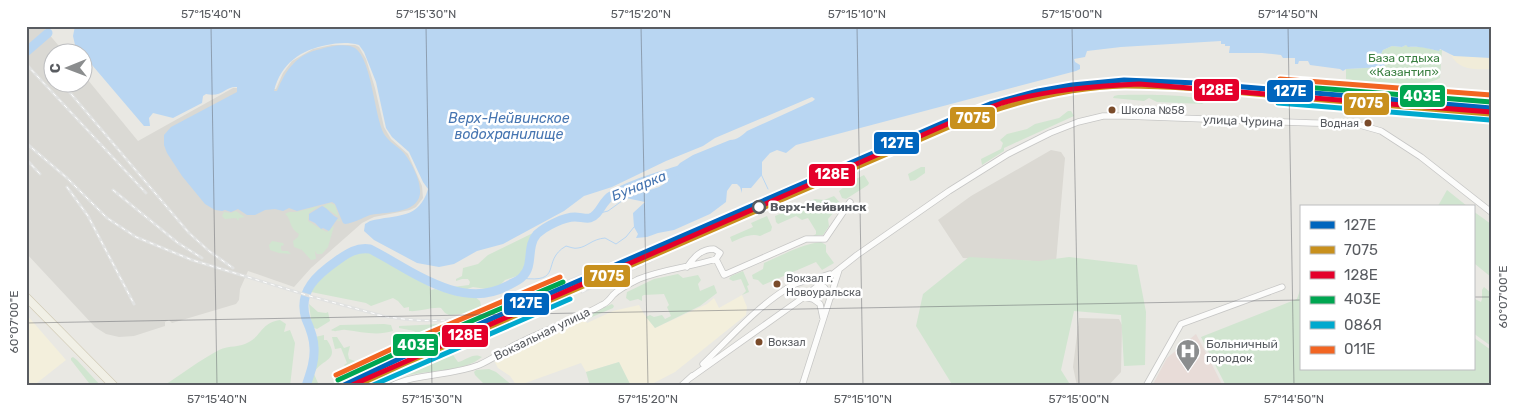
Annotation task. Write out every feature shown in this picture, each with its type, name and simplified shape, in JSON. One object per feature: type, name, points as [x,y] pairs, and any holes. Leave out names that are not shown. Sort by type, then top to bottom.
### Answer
[{"type":"main road","points":[[26,297],[114,386]]},
{"type":"street","name":"улица Чурина","points":[[690,378],[728,349],[804,297],[857,255],[949,191],[1021,146],[1072,125],[1103,116],[1364,125],[1380,131],[1421,157],[1491,212]]},
{"type":"street","points":[[687,267],[696,256],[708,249],[714,249],[720,255],[716,259],[724,275],[806,239],[825,238],[850,202]]},
{"type":"street","name":"Вокзальная улица","points":[[390,386],[409,380],[456,372],[482,364],[520,342],[604,304],[618,292],[636,281],[657,273],[716,259]]},
{"type":"street","points":[[681,386],[725,343],[778,296],[795,284],[839,270]]},
{"type":"street","points":[[802,386],[824,323],[839,270]]},
{"type":"street","points":[[808,281],[820,284],[831,297]]},
{"type":"street","points":[[1146,386],[1181,324],[1282,287]]},
{"type":"street","points":[[804,297],[813,299],[820,304],[824,323]]},
{"type":"street","points":[[725,343],[724,348],[728,349]]},
{"type":"shaded area","points":[[26,26],[42,26],[56,42],[42,42],[42,92],[92,92],[92,85],[138,141],[233,88],[276,89],[283,73],[292,61],[313,49],[332,45],[355,45],[359,47],[366,59],[384,127],[391,139],[408,154],[422,186],[423,198],[416,207],[410,210],[374,217],[362,223],[311,268],[294,287],[248,271],[236,304],[172,323],[169,320],[165,322],[165,326],[134,336],[119,337],[106,334],[95,327],[26,253]]},
{"type":"shaded area","points":[[1051,150],[1061,152],[1065,158],[1056,262],[963,258],[938,220],[971,196]]},
{"type":"shaded area","points":[[742,295],[747,307],[746,315],[675,372],[648,386],[631,386],[619,362],[586,372],[581,363],[517,386],[510,376],[498,368],[495,362],[584,318],[587,323],[613,311],[639,305],[655,328],[707,304],[714,298],[719,308]]},
{"type":"shaded area","points":[[26,314],[66,360],[33,386],[26,386]]},
{"type":"shaded area","points":[[1079,318],[1119,319],[1122,325],[1121,372],[1108,386],[1077,386],[1073,367]]},
{"type":"shaded area","name":"Больничный городок","points":[[1196,334],[1223,386],[1152,386],[1167,358]]},
{"type":"green space","name":"База отдыха «Казантип»","points":[[1406,45],[1442,50],[1440,78],[1420,84],[1381,83],[1346,79],[1346,69],[1383,67],[1380,56],[1383,50],[1392,46],[1402,47]]},
{"type":"green space","points":[[1118,95],[1178,96],[1200,99],[1205,102],[1202,104],[1157,102],[1149,98],[1144,101],[1113,98]]},
{"type":"green space","points":[[1068,111],[1071,111],[1074,116],[1004,148],[1004,151],[982,165],[981,159],[1001,149],[1003,143],[1000,140],[1007,134],[1059,118]]},
{"type":"green space","points":[[921,167],[925,167],[925,173],[910,181],[908,174]]},
{"type":"green space","points":[[864,175],[869,183],[868,185],[846,199],[842,198],[839,191]]},
{"type":"green space","points":[[1447,190],[1466,205],[1439,205]]},
{"type":"green space","points":[[834,196],[841,204],[828,219],[829,226],[823,235],[813,236],[816,234],[816,231],[808,218],[802,220],[796,216],[778,224],[776,222],[775,216],[815,199],[824,200]]},
{"type":"green space","points":[[330,203],[335,205],[339,217],[323,206]]},
{"type":"green space","points":[[319,206],[309,213],[308,221],[327,232],[334,226],[328,247],[322,254],[317,254],[315,251],[316,259],[311,260],[302,250],[294,247],[293,241],[299,234],[293,229],[289,218],[285,214]]},
{"type":"green space","points":[[236,211],[245,217],[239,218],[238,221],[236,218],[225,219],[222,216],[224,212],[231,213]]},
{"type":"green space","points":[[1474,212],[1491,224],[1491,277],[1475,264]]},
{"type":"green space","points":[[767,216],[772,227],[771,231],[760,236],[749,236],[732,242],[730,237],[753,227],[751,223]]},
{"type":"green space","points":[[533,233],[522,273],[505,280],[499,286],[486,289],[473,287],[464,290],[453,287],[469,285],[468,279],[456,281],[456,279],[462,276],[463,268],[478,264],[488,255]]},
{"type":"green space","points":[[272,241],[283,243],[284,245],[281,246],[282,251],[288,251],[291,254],[270,250],[269,245]]},
{"type":"green space","points":[[821,242],[826,245],[826,252],[834,263],[822,270],[816,262],[763,285],[758,280],[753,279],[752,275],[763,269],[764,263],[799,247]]},
{"type":"green space","points":[[365,251],[377,255],[429,286],[431,290],[435,289],[458,296],[475,297],[480,301],[481,306],[493,306],[483,312],[449,315],[441,308],[409,311],[409,307],[404,308],[393,298],[371,306],[366,303],[311,292],[311,288],[336,266],[350,256]]},
{"type":"green space","points":[[969,257],[1039,261],[1069,257],[1137,265],[1146,312],[1145,365],[1124,366],[1121,315],[1074,311],[1061,370],[1071,386],[953,386],[916,326],[923,294]]},
{"type":"green space","points":[[743,271],[749,285],[747,286],[749,292],[742,295],[746,291],[741,279],[733,281],[729,279],[731,276]]},
{"type":"green space","points":[[678,274],[683,278],[698,275],[701,280],[698,284],[700,291],[714,285],[717,293],[700,306],[655,328],[646,317],[662,315],[665,319],[671,316],[664,294],[644,295],[642,296],[642,301],[638,299],[630,301],[626,298],[627,292],[654,279]]},
{"type":"green space","points":[[1484,287],[1491,293],[1491,346],[1474,334],[1474,298],[1481,302]]},
{"type":"green space","points":[[1300,290],[1300,370],[1474,370],[1474,338],[1491,350],[1491,386],[1226,386],[1201,337],[1297,299]]},
{"type":"green space","points":[[309,304],[318,312],[328,312],[330,321],[317,329],[312,327]]},
{"type":"green space","points":[[612,304],[613,308],[585,320],[585,316]]},
{"type":"green space","points":[[478,317],[425,339],[422,339],[414,331],[399,328],[399,326],[441,324]]},
{"type":"green space","points":[[280,320],[286,324],[284,332],[290,330],[295,343],[290,386],[163,386],[219,350],[249,342],[265,326]]},
{"type":"green space","points":[[340,325],[391,325],[393,331],[364,333],[331,330]]},
{"type":"green space","points":[[324,335],[324,340],[327,340],[331,347],[331,356],[320,365],[314,374],[318,383],[315,386],[310,386],[317,352],[315,337]]},
{"type":"green space","points":[[332,337],[337,337],[344,348],[350,346],[349,359],[355,361],[356,366],[351,368],[344,365],[347,363],[341,348],[335,349]]},
{"type":"green space","points":[[448,351],[451,352],[458,362],[476,355],[482,357],[475,362],[457,368],[409,375],[379,385],[367,386],[387,376]]},
{"type":"green space","points":[[73,357],[101,386],[93,386],[89,383],[71,360]]},
{"type":"green space","points":[[619,362],[631,386],[590,386],[586,372]]},
{"type":"green space","points":[[489,369],[496,372],[513,386],[486,386],[474,372],[476,370]]},
{"type":"sand","points":[[1451,55],[1491,58],[1491,69],[1468,68],[1458,64]]},
{"type":"water","name":"Верх-Нейвинское водохранилище","points":[[75,26],[1491,26],[1491,58],[1454,56],[1440,49],[1439,51],[1421,47],[1408,47],[1406,45],[1402,47],[1392,46],[1383,50],[1380,56],[1385,65],[1383,67],[1346,69],[1343,71],[1310,65],[1308,61],[1299,61],[1298,64],[1295,64],[1295,58],[1283,58],[1281,55],[1229,53],[1230,46],[1221,44],[1221,41],[1087,51],[1085,57],[1074,59],[1080,65],[1080,69],[1076,71],[796,145],[786,153],[777,150],[770,153],[762,162],[762,175],[751,188],[742,188],[742,193],[737,184],[732,184],[727,191],[726,202],[710,214],[674,230],[636,238],[638,234],[634,227],[633,213],[645,202],[626,198],[659,187],[667,182],[680,163],[693,155],[742,136],[747,131],[813,101],[815,99],[812,97],[715,138],[703,146],[666,161],[612,187],[584,196],[564,211],[503,244],[477,251],[454,264],[439,267],[417,263],[374,240],[364,231],[365,224],[370,221],[413,211],[424,199],[428,189],[409,152],[392,137],[386,128],[376,82],[364,52],[359,45],[347,43],[331,44],[301,54],[287,65],[277,81],[274,91],[277,91],[284,76],[293,64],[313,51],[343,45],[355,48],[361,54],[369,75],[384,134],[410,161],[418,180],[420,193],[416,203],[404,210],[370,215],[355,222],[345,224],[335,204],[332,202],[297,211],[289,208],[283,211],[275,209],[265,210],[255,215],[247,215],[238,209],[231,212],[215,210],[205,204],[182,176],[167,153],[164,145],[164,135],[171,127],[237,92],[237,87],[229,88],[216,94],[206,94],[203,96],[202,103],[173,118],[153,113],[149,118],[150,126],[144,126],[92,65],[92,42],[74,42],[73,36]]},
{"type":"water","points":[[322,206],[338,218],[329,231],[321,229],[309,220],[309,214]]},
{"type":"waterway","points":[[26,52],[48,33]]},
{"type":"waterway","name":"Бунарка","points":[[306,386],[312,367],[314,344],[306,319],[304,300],[311,284],[317,277],[345,255],[357,250],[370,249],[419,276],[454,291],[471,294],[489,292],[507,286],[523,276],[528,266],[534,239],[545,228],[571,217],[590,218],[596,214],[608,198],[619,191],[682,169]]},
{"type":"waterway","points":[[761,174],[768,189]]},
{"type":"waterway","points":[[596,214],[608,211],[626,198]]},
{"type":"waterway","points":[[521,278],[543,278],[548,274],[558,252],[566,246],[578,248],[605,238],[616,244],[626,237],[634,227]]},
{"type":"railway","points":[[26,64],[146,193]]},
{"type":"railway","points":[[69,92],[189,233],[209,251],[233,268]]},
{"type":"railway","points":[[1360,104],[1491,115]]},
{"type":"railway","points":[[26,143],[67,178],[107,218],[136,237],[192,260],[383,316]]},
{"type":"railway","points":[[26,159],[40,174]]},
{"type":"railway","points":[[67,187],[88,216],[134,304]]},
{"type":"railway","points":[[113,190],[178,243],[202,258]]},
{"type":"railway","points":[[511,305],[619,260]]},
{"type":"railway","points":[[582,292],[651,261]]},
{"type":"railway","points":[[402,364],[587,286]]},
{"type":"railway","points":[[377,315],[414,320],[448,320],[481,314],[517,303]]},
{"type":"railway","points":[[368,358],[435,338],[479,320]]},
{"type":"transit line","name":"011Е","points":[[1280,79],[1491,95]]},
{"type":"transit line","name":"127Е","points":[[342,386],[401,358],[954,118],[990,104],[1038,91],[1072,85],[1124,80],[1197,83],[1491,108]]},
{"type":"transit line","name":"128Е","points":[[350,386],[959,119],[1002,103],[1070,89],[1139,84],[1491,112]]},
{"type":"transit line","name":"403Е","points":[[1279,85],[1491,102]]},
{"type":"transit line","name":"7075","points":[[356,386],[956,124],[1018,103],[1082,89],[1145,86],[1490,114]]},
{"type":"transit line","name":"086Я","points":[[1278,103],[1490,120]]},
{"type":"transit line","name":"011Е","points":[[336,375],[396,347],[560,277]]},
{"type":"transit line","name":"403Е","points":[[338,380],[563,282]]},
{"type":"transit line","name":"086Я","points":[[371,386],[570,299]]},
{"type":"place","name":"Школа №58","points":[[1112,110]]},
{"type":"place","name":"Водная","points":[[1368,123]]},
{"type":"place","name":"Верх-Нейвинск","points":[[759,207]]},
{"type":"place","name":"Вокзал г. Новоуральска","points":[[777,284]]},
{"type":"place","name":"Вокзал","points":[[759,342]]},
{"type":"place","name":"Больничный городок","points":[[1188,372]]}]
